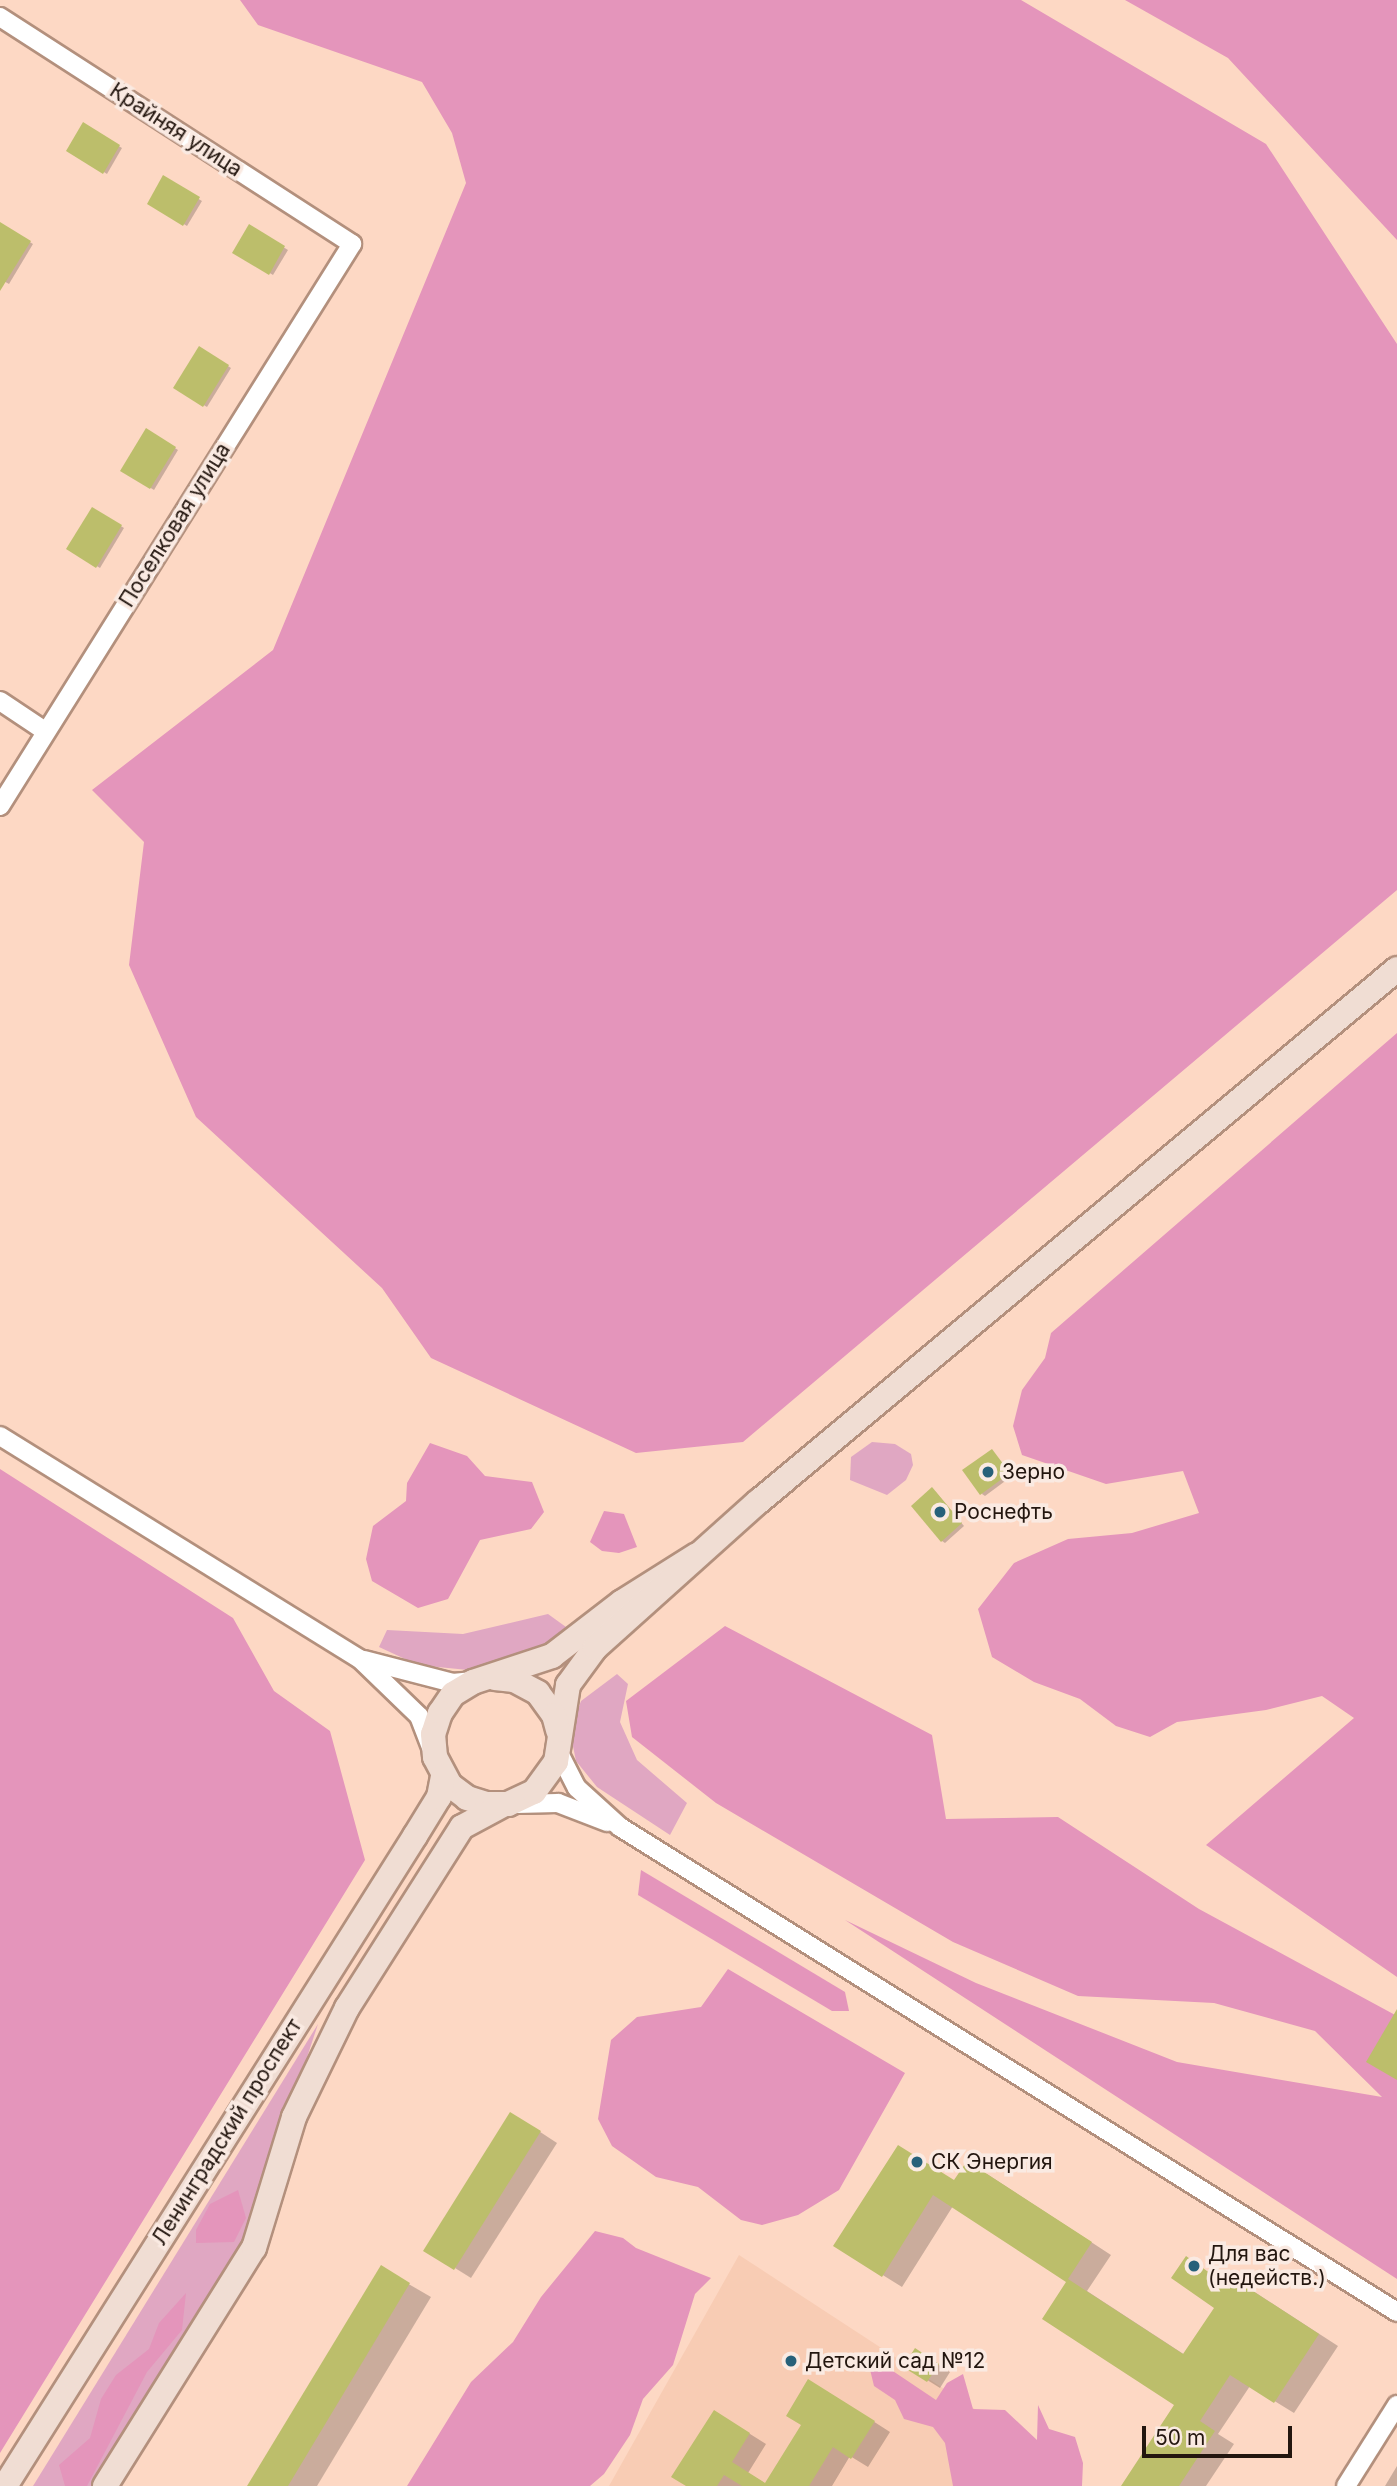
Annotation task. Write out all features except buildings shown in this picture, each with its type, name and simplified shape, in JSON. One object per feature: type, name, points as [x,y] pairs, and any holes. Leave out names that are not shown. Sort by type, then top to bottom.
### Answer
[{"type":"main road","points":[[697,1555],[622,1602],[552,1656],[463,1687],[446,1703],[433,1734],[439,1767],[458,1792],[477,1802],[508,1804],[541,1786],[559,1753],[563,1701],[573,1676],[595,1648],[697,1555],[1397,969]]},
{"type":"main road","points":[[484,1679],[514,1680],[544,1699],[557,1723],[559,1753]]},
{"type":"main road","name":"Ленинградский проспект","points":[[5,2486],[439,1797],[439,1767]]},
{"type":"main road","name":"Ленинградский проспект","points":[[105,2486],[254,2248],[294,2117],[347,2008],[462,1827],[471,1818],[508,1804]]},
{"type":"street","name":"Крайняя улица","points":[[0,16],[352,244]]},
{"type":"street","name":"Поселковая улица","points":[[0,806],[352,244]]},
{"type":"street","points":[[0,701],[45,731]]},
{"type":"street","points":[[0,1436],[360,1659],[419,1716],[439,1767]]},
{"type":"street","points":[[360,1659],[453,1682],[484,1679]]},
{"type":"street","points":[[559,1753],[577,1788],[620,1827],[1397,2312]]},
{"type":"street","points":[[508,1804],[558,1803],[620,1827]]},
{"type":"street","points":[[1346,2486],[1397,2405]]},
{"type":"shaded area","points":[[240,0],[1021,0],[1266,144],[1397,344],[1397,890],[743,1442],[636,1453],[431,1358],[382,1288],[196,1117],[129,965],[144,842],[92,790],[273,650],[466,183],[452,133],[422,82],[258,25]]},
{"type":"shaded area","points":[[1125,0],[1397,0],[1397,240],[1228,58]]},
{"type":"shaded area","points":[[1397,1033],[1397,1977],[1206,1845],[1354,1718],[1322,1696],[1266,1710],[1177,1722],[1150,1737],[1116,1726],[1080,1699],[1034,1682],[992,1657],[978,1609],[1014,1563],[1068,1539],[1132,1533],[1199,1513],[1183,1471],[1106,1484],[1022,1455],[1013,1426],[1022,1390],[1045,1358],[1051,1333]]},
{"type":"shaded area","points":[[872,1442],[895,1444],[911,1454],[913,1465],[906,1480],[887,1495],[850,1480],[851,1457]]},
{"type":"shaded area","points":[[430,1443],[467,1456],[485,1476],[532,1482],[544,1512],[531,1529],[480,1540],[448,1599],[418,1608],[372,1581],[366,1559],[373,1526],[406,1501],[407,1483]]},
{"type":"shaded area","points":[[0,1469],[233,1618],[274,1691],[330,1731],[365,1860],[0,2453]]},
{"type":"shaded area","points":[[604,1511],[624,1514],[637,1547],[619,1553],[602,1551],[590,1542]]},
{"type":"shaded area","points":[[548,1614],[566,1627],[542,1647],[510,1662],[468,1670],[418,1665],[379,1647],[387,1630],[463,1634]]},
{"type":"shaded area","points":[[725,1626],[932,1735],[946,1819],[1058,1817],[1199,1909],[1397,2016],[1397,2279],[845,1920],[976,1983],[1177,2062],[1382,2097],[1315,2031],[1214,2003],[1078,1996],[953,1942],[716,1803],[632,1737],[626,1701]]},
{"type":"shaded area","points":[[617,1674],[628,1684],[620,1722],[637,1760],[687,1803],[670,1835],[597,1787],[576,1761],[570,1731],[581,1701]]},
{"type":"shaded area","points":[[641,1870],[845,1992],[849,2011],[832,2011],[638,1895]]},
{"type":"shaded area","points":[[728,1969],[905,2073],[839,2190],[798,2215],[762,2225],[741,2220],[698,2187],[656,2177],[612,2146],[598,2119],[611,2040],[637,2017],[701,2007]]},
{"type":"shaded area","points":[[318,2024],[248,2236],[95,2486],[33,2486]]},
{"type":"shaded area","points":[[238,2190],[246,2218],[234,2242],[196,2243],[196,2230],[210,2204]]},
{"type":"shaded area","points":[[595,2231],[623,2238],[636,2248],[711,2278],[695,2294],[673,2365],[643,2399],[630,2435],[604,2474],[590,2486],[407,2486],[471,2382],[513,2342],[541,2297]]},
{"type":"shaded area","name":"Детский сад №12","points":[[739,2255],[1065,2468],[1054,2486],[609,2486]]},
{"type":"shaded area","points":[[186,2293],[182,2330],[147,2372],[87,2486],[65,2486],[59,2465],[90,2438],[101,2399],[116,2375],[149,2349],[159,2323]]},
{"type":"shaded area","points":[[866,2353],[936,2400],[947,2383],[963,2374],[973,2409],[1005,2410],[1037,2440],[1038,2405],[1049,2429],[1075,2437],[1083,2463],[1082,2486],[953,2486],[945,2443],[933,2427],[904,2419],[895,2400],[874,2386]]},
{"type":"place","name":"Зерно","points":[[988,1472]]},
{"type":"place","name":"Роснефть","points":[[940,1512]]},
{"type":"place","name":"СК Энергия","points":[[917,2162]]},
{"type":"place","name":"Для вас (недейств.)","points":[[1194,2266]]},
{"type":"place","name":"Детский сад №12","points":[[791,2361]]}]
